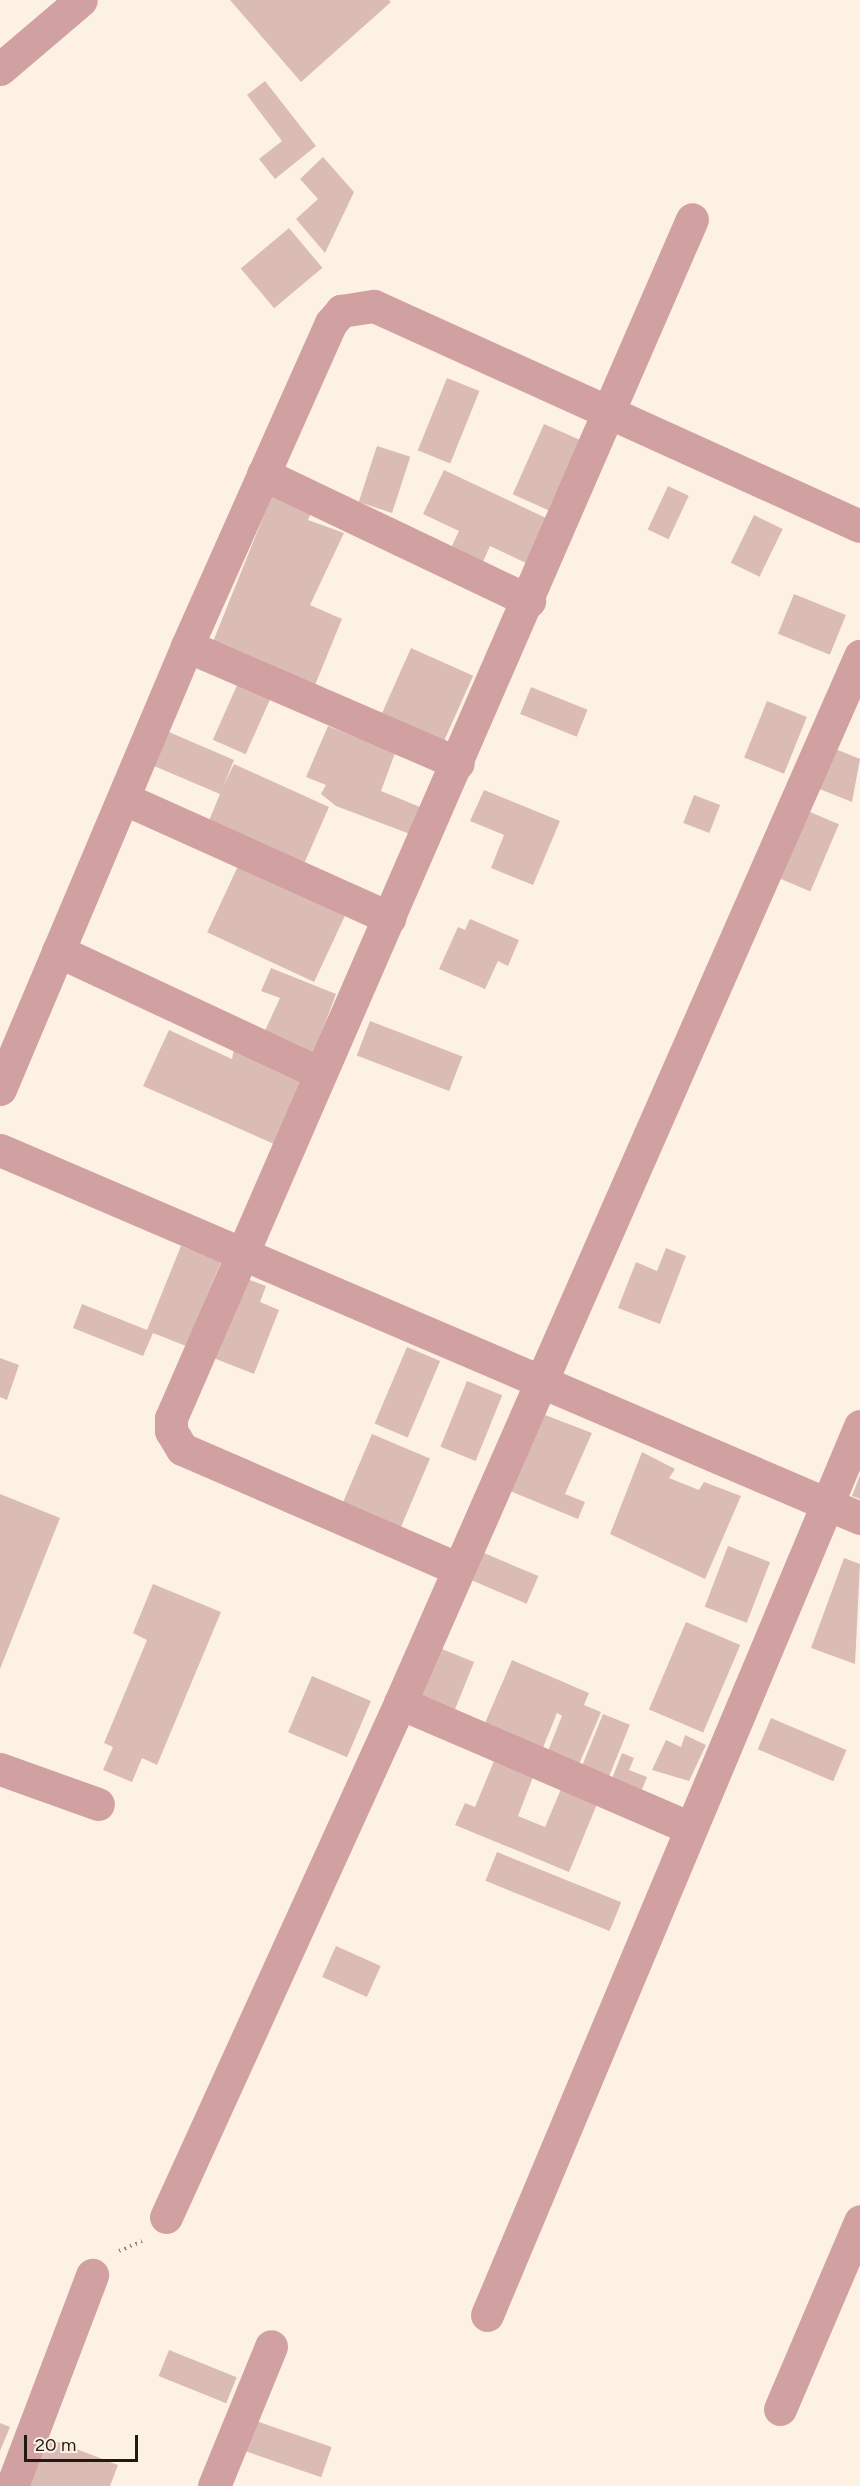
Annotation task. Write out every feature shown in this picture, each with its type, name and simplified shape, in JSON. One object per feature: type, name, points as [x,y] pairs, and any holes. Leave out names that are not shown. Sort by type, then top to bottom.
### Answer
[{"type":"street","points":[[0,69],[81,0]]},
{"type":"street","points":[[456,1568],[196,1456],[176,1441],[171,1418],[190,1366],[247,1254],[320,1073],[529,601],[692,219]]},
{"type":"street","points":[[0,1089],[125,799],[187,646],[263,474],[331,323],[351,307],[374,306],[860,526]]},
{"type":"street","points":[[263,474],[529,601]]},
{"type":"street","points":[[187,646],[458,763]]},
{"type":"street","points":[[166,2217],[400,1702],[456,1568],[860,656]]},
{"type":"street","points":[[125,799],[390,918]]},
{"type":"street","points":[[58,951],[320,1073]]},
{"type":"street","points":[[0,1150],[247,1254],[538,1384],[860,1518]]},
{"type":"street","points":[[487,2315],[825,1503],[860,1426]]},
{"type":"street","points":[[400,1702],[690,1828]]},
{"type":"street","points":[[0,1770],[98,1804]]},
{"type":"street","points":[[780,2409],[860,2221]]},
{"type":"street","points":[[12,2486],[92,2275]]},
{"type":"street","points":[[214,2486],[271,2346]]},
{"type":"path","points":[[92,2275],[103,2260],[144,2240],[166,2217]]},
{"type":"building","points":[[230,0],[389,0],[391,2],[301,82]]},
{"type":"building","points":[[265,81],[316,146],[275,179],[259,159],[282,141],[247,95]]},
{"type":"building","points":[[323,157],[354,192],[325,253],[296,219],[318,199],[300,179]]},
{"type":"building","points":[[289,228],[322,268],[274,308],[241,268]]},
{"type":"building","points":[[447,378],[479,391],[450,463],[418,450]]},
{"type":"building","points":[[544,424],[580,440],[548,510],[513,494]]},
{"type":"building","points":[[377,446],[410,457],[392,513],[359,502]]},
{"type":"building","points":[[444,470],[546,518],[526,563],[490,546],[482,564],[450,550],[459,531],[423,514]]},
{"type":"building","points":[[668,486],[689,496],[669,539],[648,530]]},
{"type":"building","points":[[273,493],[312,510],[308,520],[344,533],[310,605],[342,619],[313,690],[210,649]]},
{"type":"building","points":[[754,515],[783,529],[760,577],[731,563]]},
{"type":"building","points":[[794,594],[846,615],[830,655],[778,634]]},
{"type":"building","points":[[411,648],[473,676],[443,742],[381,715]]},
{"type":"building","points":[[238,683],[271,698],[246,754],[213,740]]},
{"type":"building","points":[[531,687],[588,710],[577,737],[520,714]]},
{"type":"building","points":[[767,701],[807,717],[784,774],[744,758]]},
{"type":"building","points":[[328,726],[361,739],[365,729],[398,745],[381,791],[420,807],[410,834],[336,806],[321,794],[326,785],[306,777]]},
{"type":"building","points":[[169,732],[234,760],[223,787],[234,764],[329,807],[303,866],[208,823],[220,794],[154,766]]},
{"type":"building","points":[[833,748],[860,759],[852,802],[817,788]]},
{"type":"building","points":[[484,790],[560,821],[533,885],[491,868],[504,835],[470,821]]},
{"type":"building","points":[[694,795],[720,805],[709,833],[683,823]]},
{"type":"building","points":[[803,809],[839,824],[810,891],[774,876]]},
{"type":"building","points":[[238,866],[345,916],[314,982],[207,932]]},
{"type":"building","points":[[470,919],[519,940],[508,966],[498,961],[485,989],[439,969],[458,927],[465,930]]},
{"type":"building","points":[[271,968],[336,994],[313,1056],[263,1035],[280,998],[261,991]]},
{"type":"building","points":[[370,1021],[462,1056],[449,1091],[357,1056]]},
{"type":"building","points":[[169,1030],[232,1059],[234,1049],[302,1079],[274,1144],[143,1086]]},
{"type":"building","points":[[181,1246],[221,1262],[186,1346],[153,1333],[143,1356],[73,1328],[82,1304],[147,1330]]},
{"type":"building","points":[[666,1248],[686,1256],[660,1324],[618,1308],[636,1262],[657,1271]]},
{"type":"building","points":[[242,1277],[266,1286],[260,1302],[279,1310],[254,1374],[211,1357]]},
{"type":"building","points":[[407,1347],[440,1361],[408,1437],[375,1423]]},
{"type":"building","points":[[0,1358],[19,1365],[7,1400],[0,1397]]},
{"type":"building","points":[[467,1381],[502,1395],[476,1461],[440,1447]]},
{"type":"building","points":[[545,1415],[592,1433],[565,1494],[585,1502],[578,1519],[510,1491]]},
{"type":"building","points":[[372,1434],[430,1459],[400,1529],[342,1505]]},
{"type":"building","points":[[642,1452],[675,1469],[669,1478],[699,1490],[704,1482],[741,1496],[705,1579],[610,1534]]},
{"type":"building","points":[[860,1475],[860,1499],[852,1496]]},
{"type":"building","points":[[0,1494],[60,1518],[0,1669]]},
{"type":"building","points":[[728,1546],[770,1562],[747,1623],[705,1607]]},
{"type":"building","points":[[484,1553],[538,1576],[527,1604],[472,1581]]},
{"type":"building","points":[[844,1558],[860,1564],[855,1664],[811,1648]]},
{"type":"building","points":[[153,1584],[221,1612],[157,1765],[142,1758],[132,1782],[103,1770],[113,1747],[104,1743],[147,1640],[133,1633]]},
{"type":"building","points":[[686,1622],[740,1645],[703,1733],[649,1709]]},
{"type":"building","points":[[437,1647],[474,1662],[452,1717],[415,1702]]},
{"type":"building","points":[[512,1660],[589,1693],[584,1705],[601,1712],[575,1774],[544,1761],[562,1716],[557,1713],[540,1755],[482,1730]]},
{"type":"building","points":[[312,1676],[371,1701],[347,1757],[288,1732]]},
{"type":"building","points":[[603,1714],[630,1725],[606,1785],[579,1774]]},
{"type":"building","points":[[771,1718],[846,1750],[833,1781],[758,1749]]},
{"type":"building","points":[[685,1735],[706,1745],[689,1781],[652,1770],[666,1740],[681,1747]]},
{"type":"building","points":[[622,1753],[634,1758],[629,1770],[647,1777],[639,1797],[609,1786]]},
{"type":"building","points":[[494,1761],[533,1777],[518,1816],[545,1827],[561,1789],[597,1804],[569,1872],[455,1825],[465,1803],[475,1807]]},
{"type":"building","points":[[497,1852],[621,1902],[610,1931],[485,1881]]},
{"type":"building","points":[[336,1946],[381,1966],[367,1997],[322,1977]]},
{"type":"building","points":[[169,2350],[237,2377],[226,2403],[159,2376]]},
{"type":"building","points":[[256,2421],[332,2447],[321,2477],[246,2451]]},
{"type":"building","points":[[0,2423],[10,2427],[0,2451]]},
{"type":"building","points":[[45,2437],[118,2465],[110,2486],[26,2486]]}]
